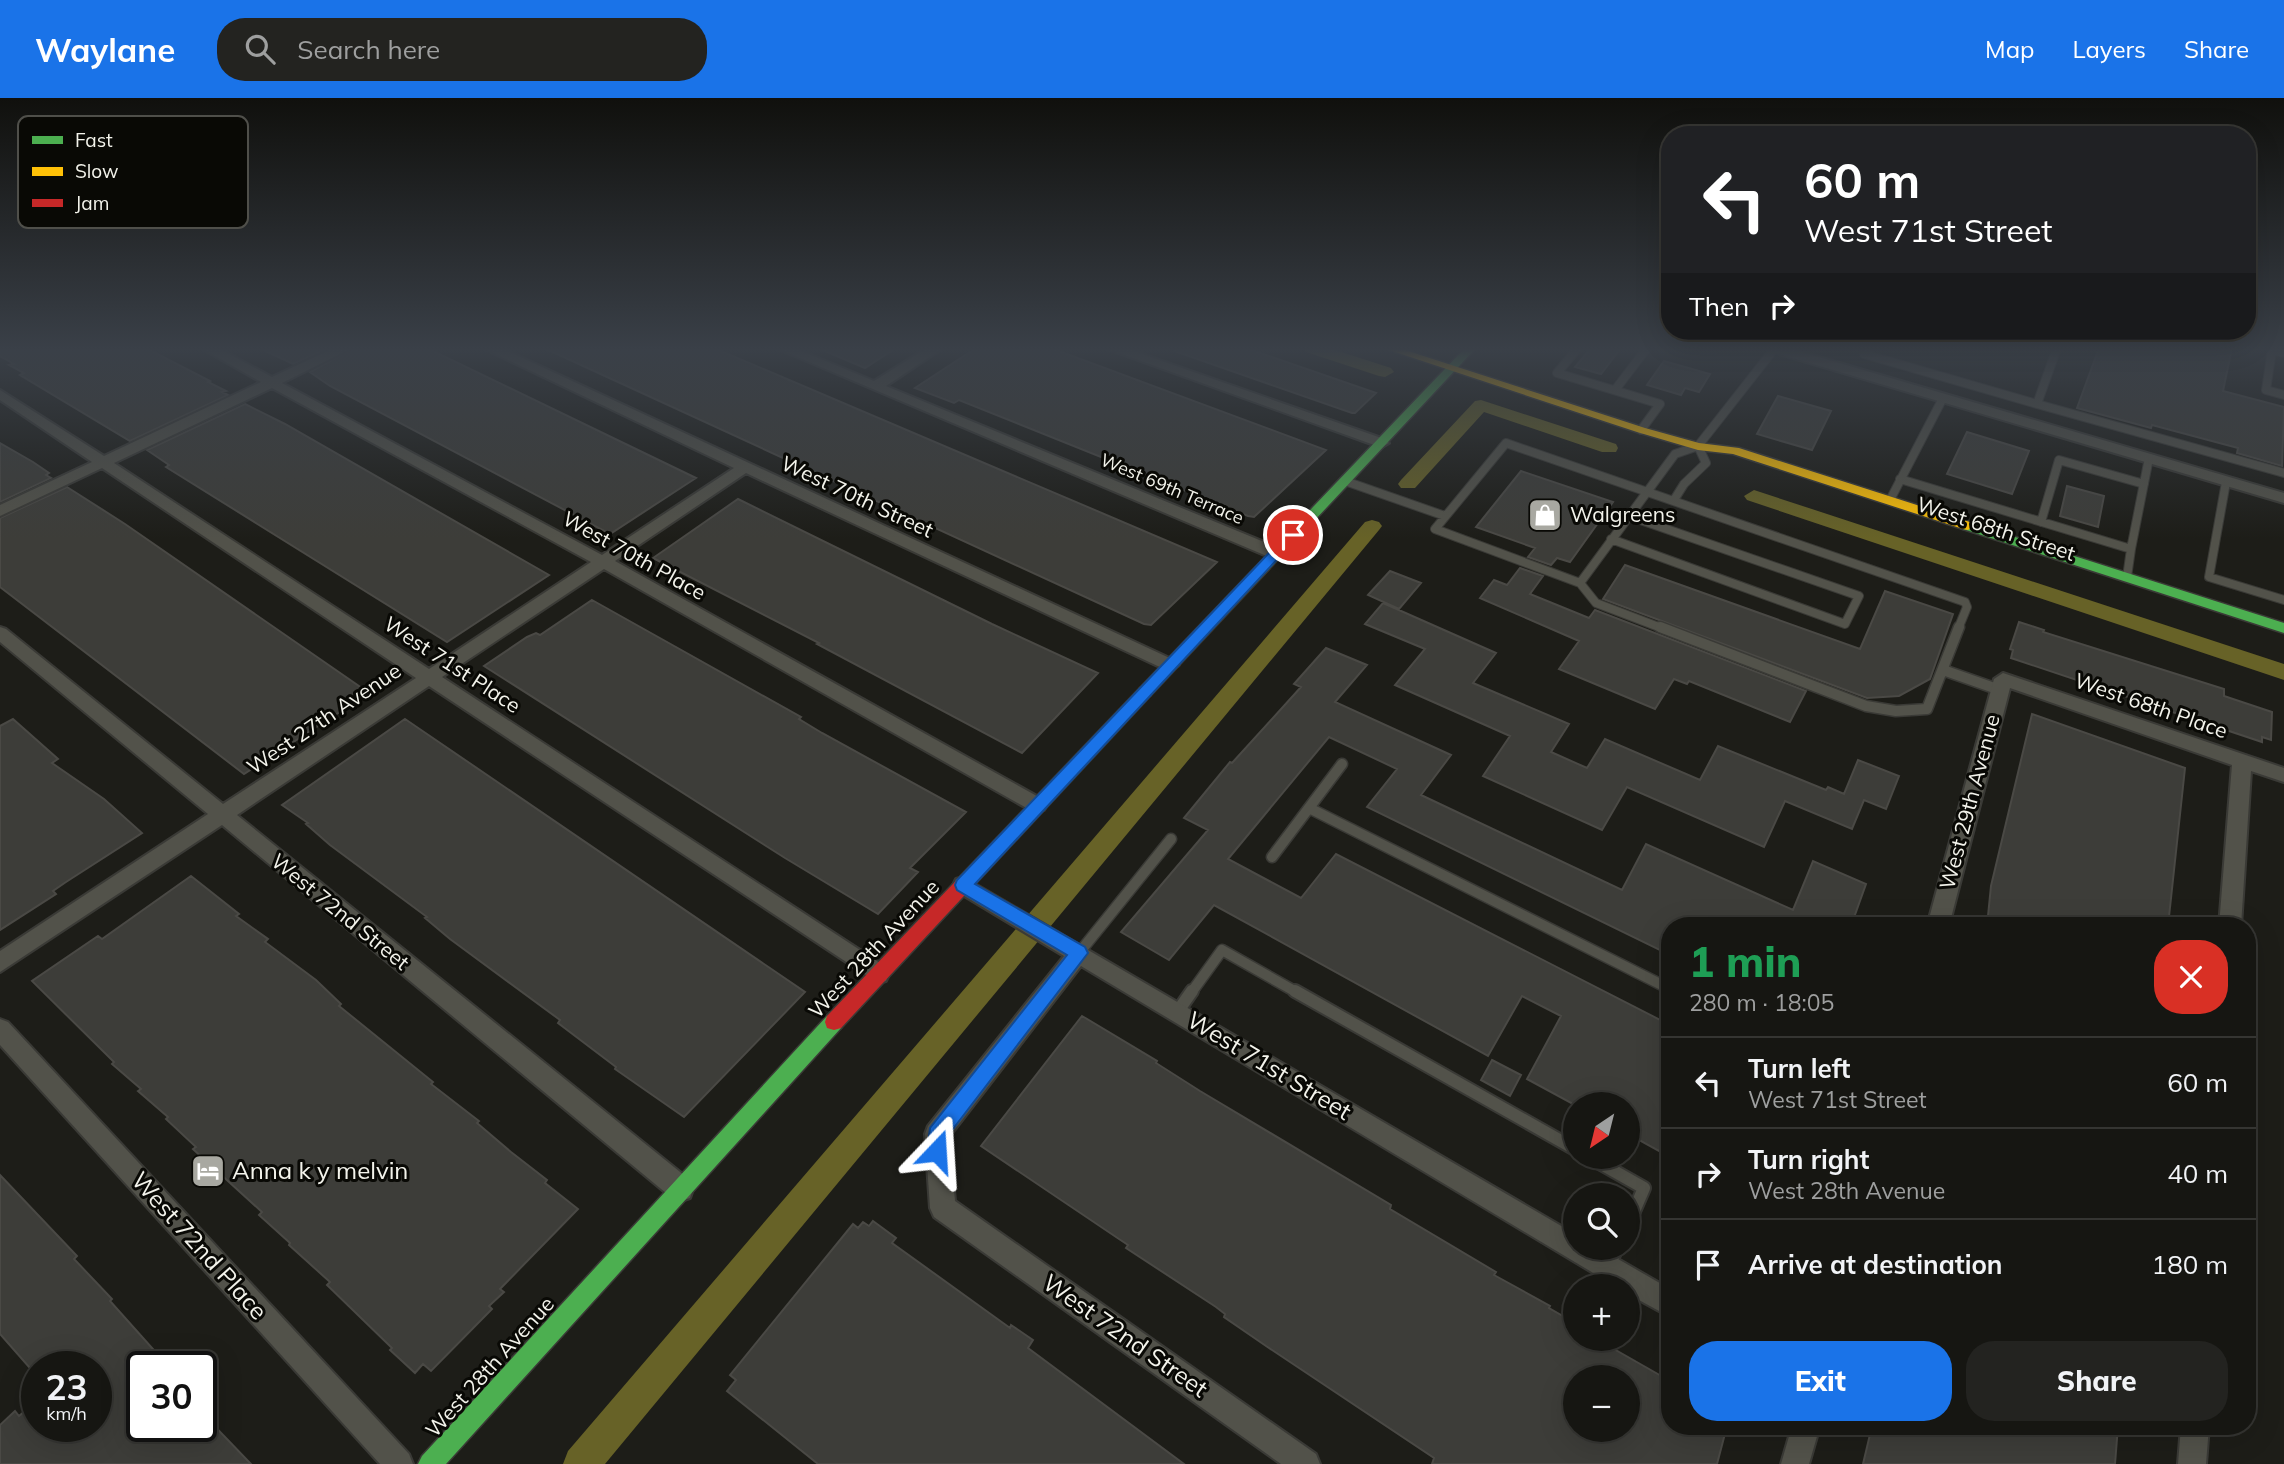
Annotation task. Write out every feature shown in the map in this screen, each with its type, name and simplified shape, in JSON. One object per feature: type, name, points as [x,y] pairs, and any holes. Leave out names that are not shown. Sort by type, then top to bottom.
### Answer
[{"type":"main road","name":"West 28th Avenue","points":[[430,1464],[878,974],[1411,412]]},
{"type":"main road","name":"West 68th Street","points":[[1584,412],[1698,446],[1735,451],[2284,628]]},
{"type":"main road","name":"West 68th Street","points":[[1698,446],[1733,466],[2160,605]]},
{"type":"street","name":"West 71st Place","points":[[26,412],[878,974]]},
{"type":"street","points":[[0,511],[210,412]]},
{"type":"street","name":"West 70th Place","points":[[324,412],[602,561],[1037,805]]},
{"type":"street","name":"West 70th Street","points":[[625,412],[1170,666]]},
{"type":"street","name":"West 69th Terrace","points":[[938,412],[1275,553]]},
{"type":"street","points":[[1293,412],[1381,443]]},
{"type":"street","points":[[1990,412],[2284,498]]},
{"type":"street","name":"West 27th Avenue","points":[[0,963],[744,468]]},
{"type":"street","name":"West 72nd Street","points":[[0,633],[681,1189]]},
{"type":"street","name":"West 68th Place","points":[[2001,685],[2284,775]]},
{"type":"street","name":"West 29th Avenue","points":[[1940,917],[2001,685]]},
{"type":"street","points":[[2231,917],[2242,761]]},
{"type":"street","name":"West 71st Street","points":[[963,885],[1563,1241]]},
{"type":"street","name":"West 72nd Street","points":[[1079,953],[937,1135],[943,1208],[1306,1464]]},
{"type":"street","name":"West 72nd Place","points":[[0,1029],[399,1464]]},
{"type":"street","name":"West 71st Street","points":[[1616,1260],[1661,1297]]},
{"type":"street","points":[[1795,1464],[1803,1435]]},
{"type":"street","points":[[2192,1464],[2194,1435]]},
{"type":"lane","points":[[1641,430],[1654,412]]},
{"type":"lane","points":[[1580,583],[1675,454],[1698,446],[1725,412]]},
{"type":"lane","points":[[1890,500],[1936,412]]},
{"type":"lane","points":[[2065,412],[2284,472]]},
{"type":"lane","points":[[1506,443],[1647,491],[1958,598],[1966,607],[1927,709],[1888,711],[1866,706],[1595,603],[1580,583],[1435,529],[1506,443]]},
{"type":"lane","points":[[1674,500],[1684,484],[1706,463],[1698,446]]},
{"type":"lane","points":[[2127,577],[2149,458]]},
{"type":"lane","points":[[2041,522],[2059,460],[2144,484]]},
{"type":"lane","points":[[1900,479],[2131,548]]},
{"type":"lane","points":[[1345,481],[1445,516]]},
{"type":"lane","points":[[2225,482],[2209,577],[2284,599],[2284,593]]},
{"type":"lane","points":[[1611,539],[1845,624],[1859,596],[1629,516]]},
{"type":"lane","points":[[1944,670],[2001,685]]},
{"type":"lane","points":[[1272,857],[1342,764]]},
{"type":"lane","points":[[1309,808],[1661,984]]},
{"type":"lane","points":[[1079,953],[1171,839]]},
{"type":"lane","points":[[1178,1012],[1222,950],[1563,1142]]},
{"type":"lane","points":[[1610,1169],[1635,1183]]},
{"type":"building","points":[[81,412],[192,412],[130,441]]},
{"type":"building","points":[[228,412],[260,412],[549,575],[447,642],[166,467],[169,465],[147,450]]},
{"type":"building","points":[[379,412],[559,412],[696,478],[610,534]]},
{"type":"building","points":[[683,412],[864,412],[1217,562],[1151,625]]},
{"type":"building","points":[[988,412],[1223,412],[1326,450],[1254,517]]},
{"type":"building","points":[[1769,412],[1831,412],[1812,450],[1757,434]]},
{"type":"building","points":[[2091,412],[2284,412],[2282,466],[2237,453],[2238,448],[2152,425],[2151,428]]},
{"type":"building","points":[[1967,432],[2029,451],[2012,494],[1947,474]]},
{"type":"building","points":[[0,443],[33,462],[49,473],[46,475],[51,478],[0,502]]},
{"type":"building","name":"Walgreens","points":[[1521,471],[1613,502],[1570,562],[1557,558],[1551,565],[1528,557],[1535,548],[1476,527]]},
{"type":"building","points":[[2067,486],[2104,496],[2098,527],[2060,516]]},
{"type":"building","points":[[67,487],[125,524],[369,693],[244,774],[0,587],[0,518]]},
{"type":"building","points":[[738,499],[1098,673],[1022,753],[817,644],[819,643],[653,558]]},
{"type":"building","points":[[1625,565],[1860,649],[1885,591],[1953,614],[1930,679],[1899,696],[1867,698],[1603,599]]},
{"type":"building","points":[[1520,568],[1543,576],[1530,594],[1589,618],[1595,610],[1806,691],[1790,722],[1689,681],[1687,684],[1674,679],[1655,709],[1559,669],[1579,641],[1480,598],[1494,580],[1507,585]]},
{"type":"building","points":[[1390,571],[1421,583],[1399,609],[1368,595]]},
{"type":"building","points":[[592,600],[801,717],[799,719],[822,733],[966,812],[910,868],[918,872],[878,914],[785,858],[484,666],[527,637],[536,633],[540,635]]},
{"type":"building","points":[[1383,603],[1496,653],[1473,683],[1569,724],[1551,752],[1587,768],[1605,739],[1700,780],[1718,746],[1826,790],[1828,787],[1844,794],[1858,760],[1899,776],[1886,809],[1864,800],[1852,829],[1785,801],[1764,847],[1627,787],[1602,830],[1483,776],[1510,736],[1395,685],[1425,649],[1365,624]]},
{"type":"building","points":[[2019,622],[2224,689],[2224,696],[2272,712],[2271,740],[2262,737],[2262,742],[2011,658],[2013,650],[2010,649]]},
{"type":"building","points":[[1326,648],[1367,665],[1335,702],[1451,755],[1421,795],[1622,890],[1646,844],[1793,910],[1813,861],[1866,884],[1854,917],[1661,917],[1661,951],[1367,807],[1397,769],[1329,737],[1228,859],[1301,898],[1336,854],[1661,1020],[1661,1152],[1640,1141],[1640,1092],[1563,1092],[1563,1099],[1527,1079],[1561,1016],[1522,996],[1488,1056],[1214,905],[1169,960],[1121,932],[1208,830],[1184,818],[1230,762],[1232,763],[1301,687],[1294,684]]},
{"type":"building","points":[[2032,714],[2185,768],[2169,917],[1988,917],[1991,886]]},
{"type":"building","points":[[13,719],[58,759],[52,763],[104,799],[142,833],[66,882],[53,891],[56,894],[0,930],[0,726]]},
{"type":"building","points":[[405,719],[805,992],[684,1117],[615,1069],[616,1067],[558,1023],[560,1020],[450,939],[425,918],[427,917],[330,845],[306,824],[308,823],[282,805]]},
{"type":"building","points":[[191,876],[239,914],[236,916],[268,939],[265,942],[316,980],[341,1004],[339,1006],[479,1121],[477,1123],[578,1209],[500,1289],[504,1292],[489,1306],[492,1309],[431,1371],[423,1364],[415,1373],[390,1350],[392,1348],[327,1285],[330,1282],[259,1215],[262,1212],[193,1149],[196,1147],[166,1119],[168,1117],[138,1091],[141,1089],[112,1064],[114,1062],[32,981],[98,936],[102,939]]},
{"type":"building","points":[[1082,1016],[1157,1061],[1156,1063],[1200,1091],[1391,1205],[1390,1209],[1496,1272],[1494,1275],[1550,1306],[1549,1308],[1563,1316],[1563,1351],[1618,1351],[1661,1376],[1661,1435],[1725,1435],[1717,1464],[1432,1464],[1434,1458],[1266,1346],[1224,1317],[1225,1314],[1216,1307],[1126,1248],[1128,1245],[981,1146]]},
{"type":"building","points":[[1492,1060],[1521,1075],[1510,1096],[1481,1080]]},
{"type":"building","points":[[0,1175],[77,1256],[74,1259],[112,1299],[110,1301],[155,1351],[126,1351],[126,1442],[217,1442],[217,1429],[251,1464],[0,1464],[0,1425],[15,1411],[19,1416],[21,1414],[21,1442],[112,1442],[112,1351],[21,1351],[21,1358],[0,1334]]},
{"type":"building","points":[[873,1221],[896,1238],[892,1243],[1010,1328],[1011,1325],[1033,1340],[1028,1348],[1184,1464],[818,1464],[727,1391],[736,1380],[730,1375],[853,1224],[858,1228],[863,1222],[869,1226]]},
{"type":"building","points":[[1870,1435],[2117,1435],[2115,1464],[1863,1464]]},
{"type":"waterway","points":[[1408,484],[1475,412]]},
{"type":"waterway","points":[[1501,412],[1609,448]]},
{"type":"waterway","points":[[1754,496],[2284,672]]},
{"type":"waterway","points":[[581,1464],[1372,526]]},
{"type":"traffic: fast","points":[[1145,692],[1411,412]]},
{"type":"traffic: fast","points":[[1968,526],[2284,628]]},
{"type":"traffic: fast","points":[[430,1464],[834,1022]]},
{"type":"traffic: slow","points":[[1585,412],[1698,446],[1735,451],[1968,526]]},
{"type":"traffic: jam","points":[[834,1022],[1145,692]]},
{"type":"place","name":"Walgreens","points":[[1545,515]]},
{"type":"place","name":"Anna k y melvin","points":[[208,1171]]},
{"type":"route","points":[[937,1151],[937,1135],[1079,953],[963,885],[1293,535]]}]
